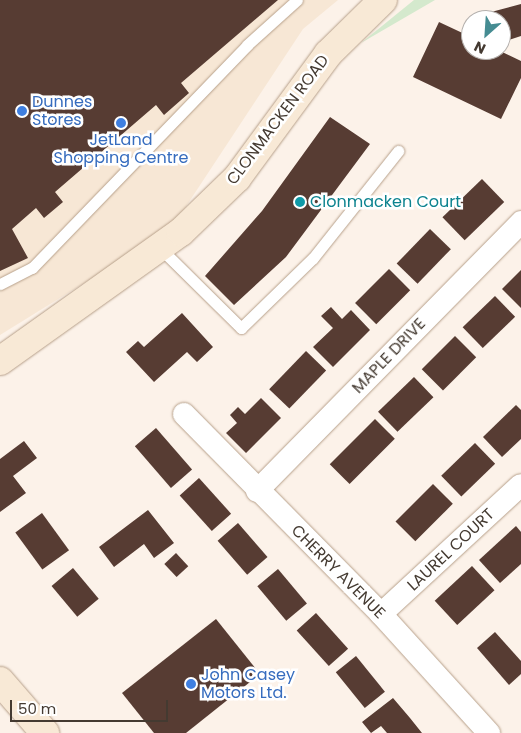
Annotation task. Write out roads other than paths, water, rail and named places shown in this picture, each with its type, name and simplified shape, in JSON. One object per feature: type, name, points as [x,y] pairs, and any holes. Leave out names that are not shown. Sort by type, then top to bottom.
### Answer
[{"type":"street","name":"CLONMACKEN ROAD","points":[[0,361],[160,248],[237,178],[322,61],[383,0]]},
{"type":"street","name":"MAPLE DRIVE","points":[[257,491],[521,222]]},
{"type":"street","name":"CHERRY AVENUE","points":[[184,414],[257,491],[381,614],[489,733]]},
{"type":"street","name":"LAUREL COURT","points":[[381,614],[521,486]]},
{"type":"street","points":[[0,681],[45,733]]},
{"type":"lane","points":[[0,284],[32,268],[247,45],[297,0]]},
{"type":"lane","points":[[160,248],[241,328],[313,258],[398,151]]},
{"type":"place","name":"Dunnes Stores","points":[[22,111]]},
{"type":"place","name":"JetLand Shopping Centre","points":[[121,123]]},
{"type":"place","name":"Clonmacken Court","points":[[300,202]]},
{"type":"place","name":"John Casey Motors Ltd.","points":[[191,684]]}]
